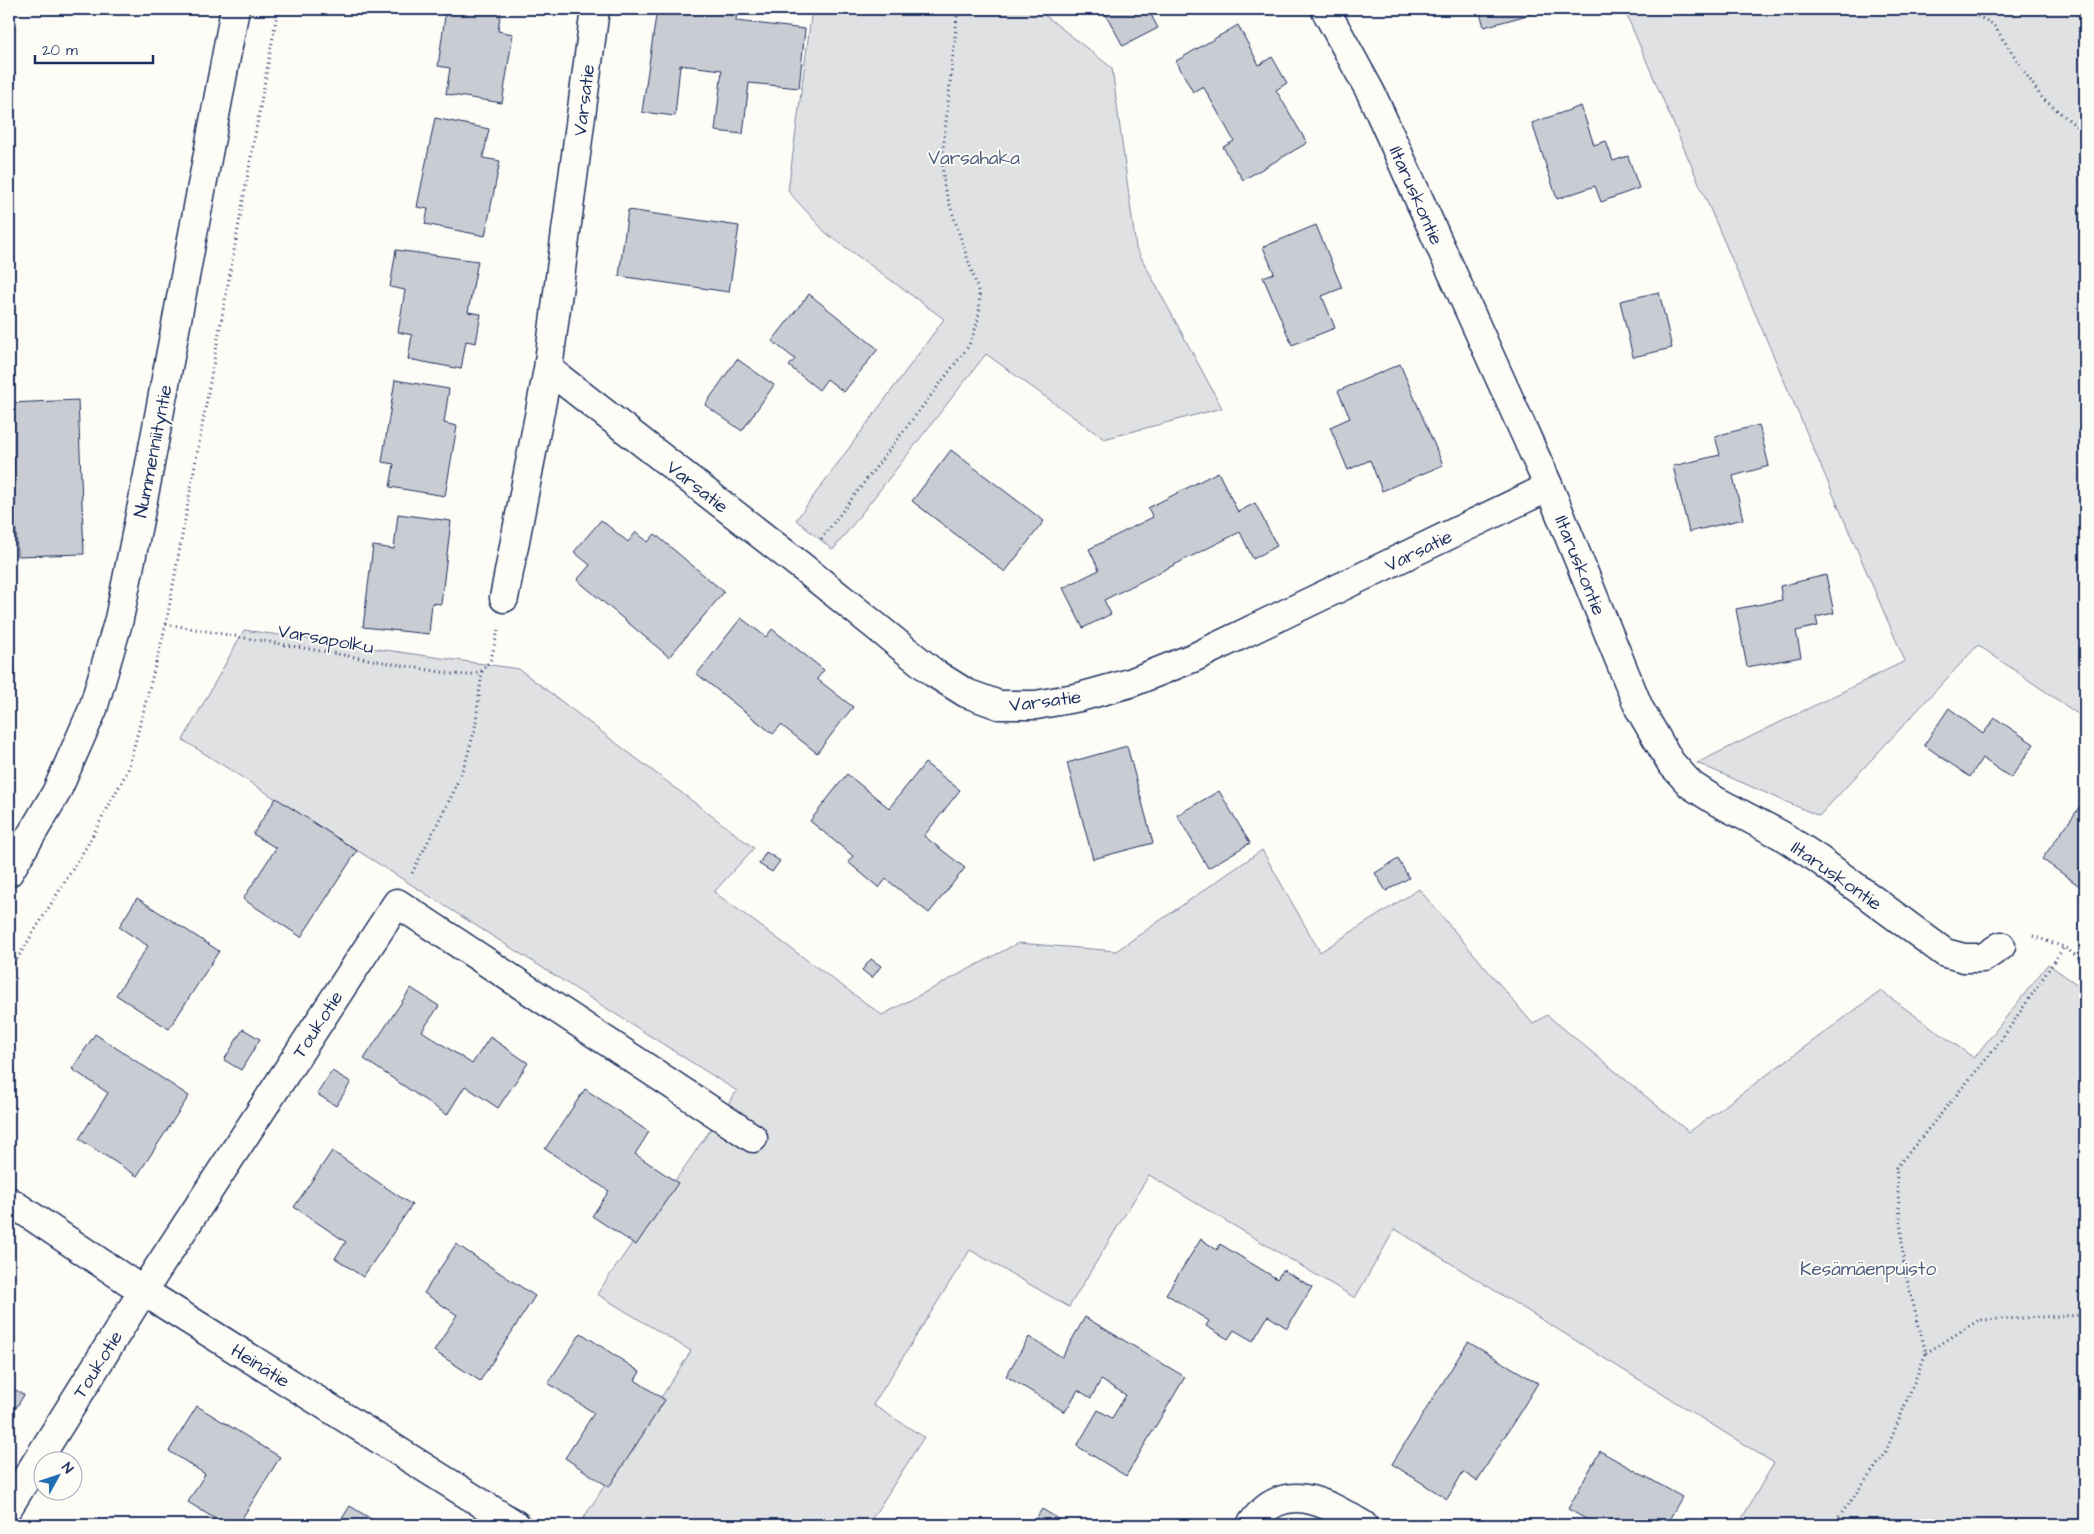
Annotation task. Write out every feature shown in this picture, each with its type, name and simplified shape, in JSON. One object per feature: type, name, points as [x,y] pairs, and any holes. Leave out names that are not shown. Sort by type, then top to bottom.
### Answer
[{"type":"street","name":"Nummenniityntie","points":[[9,872],[56,794],[92,709],[119,619],[149,470],[235,9]]},
{"type":"street","name":"Varsatie","points":[[504,598],[548,369],[595,9]]},
{"type":"street","name":"Iltaruskontie","points":[[1325,9],[1371,93],[1548,486],[1640,708],[1671,763],[1691,785],[1716,801],[1781,836],[1818,860],[1946,954],[1964,958],[1983,958],[2000,946]]},
{"type":"street","name":"Varsatie","points":[[548,369],[801,566],[934,673],[966,692],[999,705],[1036,704],[1080,697],[1130,683],[1195,657],[1548,486]]},
{"type":"street","points":[[397,903],[753,1138]]},
{"type":"street","name":"Toukotie","points":[[9,1506],[143,1291],[397,903]]},
{"type":"street","name":"Heinätie","points":[[9,1201],[143,1291],[516,1525]]},
{"type":"street","points":[[1251,1525],[1270,1506],[1292,1497],[1313,1499],[1338,1510],[1363,1525]]},
{"type":"path","points":[[801,566],[968,347],[976,328],[981,310],[979,293],[944,187],[942,159],[958,9]]},
{"type":"path","points":[[1964,9],[1994,24],[2042,98],[2085,133]]},
{"type":"path","points":[[397,903],[453,793],[466,760],[476,728],[482,671],[491,659],[504,598]]},
{"type":"path","name":"Varsapolku","points":[[166,624],[452,674],[469,675],[482,671]]},
{"type":"path","points":[[2000,946],[2014,937],[2026,934],[2064,947],[2085,962]]},
{"type":"path","points":[[1926,1353],[1904,1268],[1896,1168],[1998,1046],[2064,947]]},
{"type":"path","points":[[1833,1525],[1884,1454],[1926,1353],[1979,1320],[2085,1315]]},
{"type":"green space","name":"Varsahaka","points":[[812,9],[1037,9],[1112,68],[1136,248],[1222,408],[1104,439],[986,354],[833,550],[796,520],[944,319],[826,233],[788,191]]},
{"type":"green space","points":[[1624,9],[2085,9],[2085,719],[1978,645],[1819,816],[1697,763],[1905,661]]},
{"type":"green space","name":"Kesämäenpuisto","points":[[244,630],[519,669],[754,848],[714,892],[882,1015],[1018,943],[1116,951],[1262,850],[1320,952],[1419,889],[1533,1024],[1547,1015],[1689,1132],[1881,991],[1974,1058],[2048,964],[2085,990],[2085,1525],[1738,1525],[1774,1463],[1395,1229],[1355,1298],[1149,1175],[1069,1307],[970,1250],[873,1405],[924,1437],[868,1525],[579,1525],[691,1351],[597,1294],[737,1091],[183,740]]},
{"type":"building","points":[[446,9],[501,9],[498,31],[513,34],[502,103],[446,94],[450,68],[438,66]]},
{"type":"building","points":[[657,9],[737,9],[736,21],[805,29],[799,88],[749,83],[743,134],[715,131],[722,70],[680,65],[675,116],[642,112]]},
{"type":"building","points":[[1113,9],[1148,9],[1158,28],[1123,46],[1105,13]]},
{"type":"building","points":[[1479,9],[1530,9],[1531,14],[1484,27]]},
{"type":"building","points":[[1238,25],[1259,65],[1272,57],[1287,83],[1276,90],[1307,143],[1243,180],[1223,147],[1234,141],[1203,86],[1193,92],[1176,61]]},
{"type":"building","points":[[1581,106],[1594,145],[1606,141],[1613,161],[1628,156],[1639,188],[1601,202],[1595,186],[1557,199],[1532,123]]},
{"type":"building","points":[[435,118],[489,129],[483,158],[500,161],[485,236],[425,224],[428,209],[417,207]]},
{"type":"building","points":[[628,210],[739,226],[729,292],[619,276]]},
{"type":"building","points":[[1316,225],[1342,288],[1322,296],[1335,328],[1292,345],[1263,277],[1274,273],[1263,247]]},
{"type":"building","points":[[396,250],[478,261],[468,312],[481,314],[476,343],[466,341],[461,369],[408,359],[412,335],[398,332],[405,290],[390,287]]},
{"type":"building","points":[[1659,292],[1672,348],[1633,357],[1620,301]]},
{"type":"building","points":[[809,294],[878,349],[844,392],[827,379],[819,390],[789,366],[795,359],[772,341]]},
{"type":"building","points":[[737,359],[774,385],[742,431],[705,405]]},
{"type":"building","points":[[1400,364],[1443,465],[1382,491],[1370,460],[1348,470],[1330,427],[1350,418],[1338,391]]},
{"type":"building","points":[[395,380],[449,389],[444,423],[457,426],[445,496],[390,487],[394,464],[382,462]]},
{"type":"building","points":[[78,400],[84,554],[17,556],[13,455],[9,455],[9,403]]},
{"type":"building","points":[[1759,425],[1769,466],[1733,476],[1743,519],[1689,532],[1673,466],[1720,455],[1715,436]]},
{"type":"building","points":[[951,450],[1044,521],[1005,572],[912,501]]},
{"type":"building","points":[[1218,472],[1238,512],[1255,503],[1277,546],[1253,559],[1240,532],[1104,600],[1111,614],[1083,628],[1063,588],[1099,570],[1089,549],[1153,517],[1148,508]]},
{"type":"building","points":[[398,514],[451,521],[441,604],[432,603],[429,634],[363,627],[373,546],[394,549]]},
{"type":"building","points":[[601,520],[628,542],[636,532],[648,542],[655,534],[724,592],[669,657],[577,580],[590,565],[574,552]]},
{"type":"building","points":[[1826,575],[1834,613],[1816,617],[1818,626],[1796,631],[1801,657],[1747,667],[1736,609],[1782,600],[1780,586]]},
{"type":"building","points":[[741,618],[766,637],[772,629],[824,670],[817,679],[853,707],[817,753],[781,725],[773,734],[697,674]]},
{"type":"building","points":[[1949,708],[1983,734],[1995,718],[2034,744],[2011,778],[1982,758],[1970,777],[1924,745]]},
{"type":"building","points":[[1127,746],[1153,843],[1093,859],[1067,763]]},
{"type":"building","points":[[925,763],[960,790],[924,836],[965,868],[929,913],[886,879],[879,888],[848,862],[853,856],[810,821],[847,774],[889,808]]},
{"type":"building","points":[[1219,791],[1250,843],[1208,868],[1177,815]]},
{"type":"building","points":[[276,798],[357,851],[301,937],[243,899],[276,848],[253,834]]},
{"type":"building","points":[[2079,808],[2085,813],[2085,890],[2042,859]]},
{"type":"building","points":[[766,852],[780,861],[772,872],[759,864]]},
{"type":"building","points":[[1398,859],[1409,878],[1386,891],[1375,873]]},
{"type":"building","points":[[137,898],[219,951],[169,1029],[116,995],[148,946],[119,927]]},
{"type":"building","points":[[871,959],[881,966],[872,978],[862,970]]},
{"type":"building","points":[[411,988],[439,1006],[422,1031],[472,1064],[490,1037],[528,1063],[498,1108],[465,1086],[447,1115],[364,1059]]},
{"type":"building","points":[[243,1029],[260,1039],[241,1070],[224,1060]]},
{"type":"building","points":[[95,1034],[189,1096],[137,1176],[79,1139],[108,1093],[72,1069]]},
{"type":"building","points":[[332,1071],[351,1082],[336,1106],[317,1094]]},
{"type":"building","points":[[585,1089],[649,1132],[635,1154],[678,1183],[636,1245],[592,1216],[609,1191],[545,1149]]},
{"type":"building","points":[[332,1151],[412,1205],[363,1277],[335,1258],[346,1242],[294,1207]]},
{"type":"building","points":[[1201,1239],[1217,1250],[1220,1244],[1277,1279],[1283,1270],[1312,1287],[1287,1328],[1268,1316],[1253,1341],[1234,1330],[1228,1339],[1206,1326],[1209,1321],[1166,1294]]},
{"type":"building","points":[[456,1244],[535,1296],[480,1381],[434,1351],[457,1315],[424,1293]]},
{"type":"building","points":[[1085,1317],[1185,1377],[1126,1476],[1077,1446],[1098,1410],[1112,1418],[1126,1395],[1101,1380],[1091,1398],[1078,1390],[1065,1412],[1006,1376],[1029,1337],[1062,1357]]},
{"type":"building","points":[[581,1333],[640,1372],[635,1380],[665,1400],[609,1487],[565,1458],[594,1413],[548,1383]]},
{"type":"building","points":[[1468,1342],[1538,1383],[1477,1481],[1463,1472],[1447,1499],[1392,1464]]},
{"type":"building","points":[[9,1386],[24,1395],[16,1408],[9,1404]]},
{"type":"building","points":[[197,1406],[280,1457],[238,1525],[225,1525],[188,1502],[205,1474],[169,1451]]},
{"type":"building","points":[[1600,1451],[1682,1497],[1666,1525],[1597,1525],[1568,1509]]},
{"type":"building","points":[[350,1506],[381,1525],[338,1525]]},
{"type":"building","points":[[1042,1509],[1069,1525],[1032,1525]]}]
